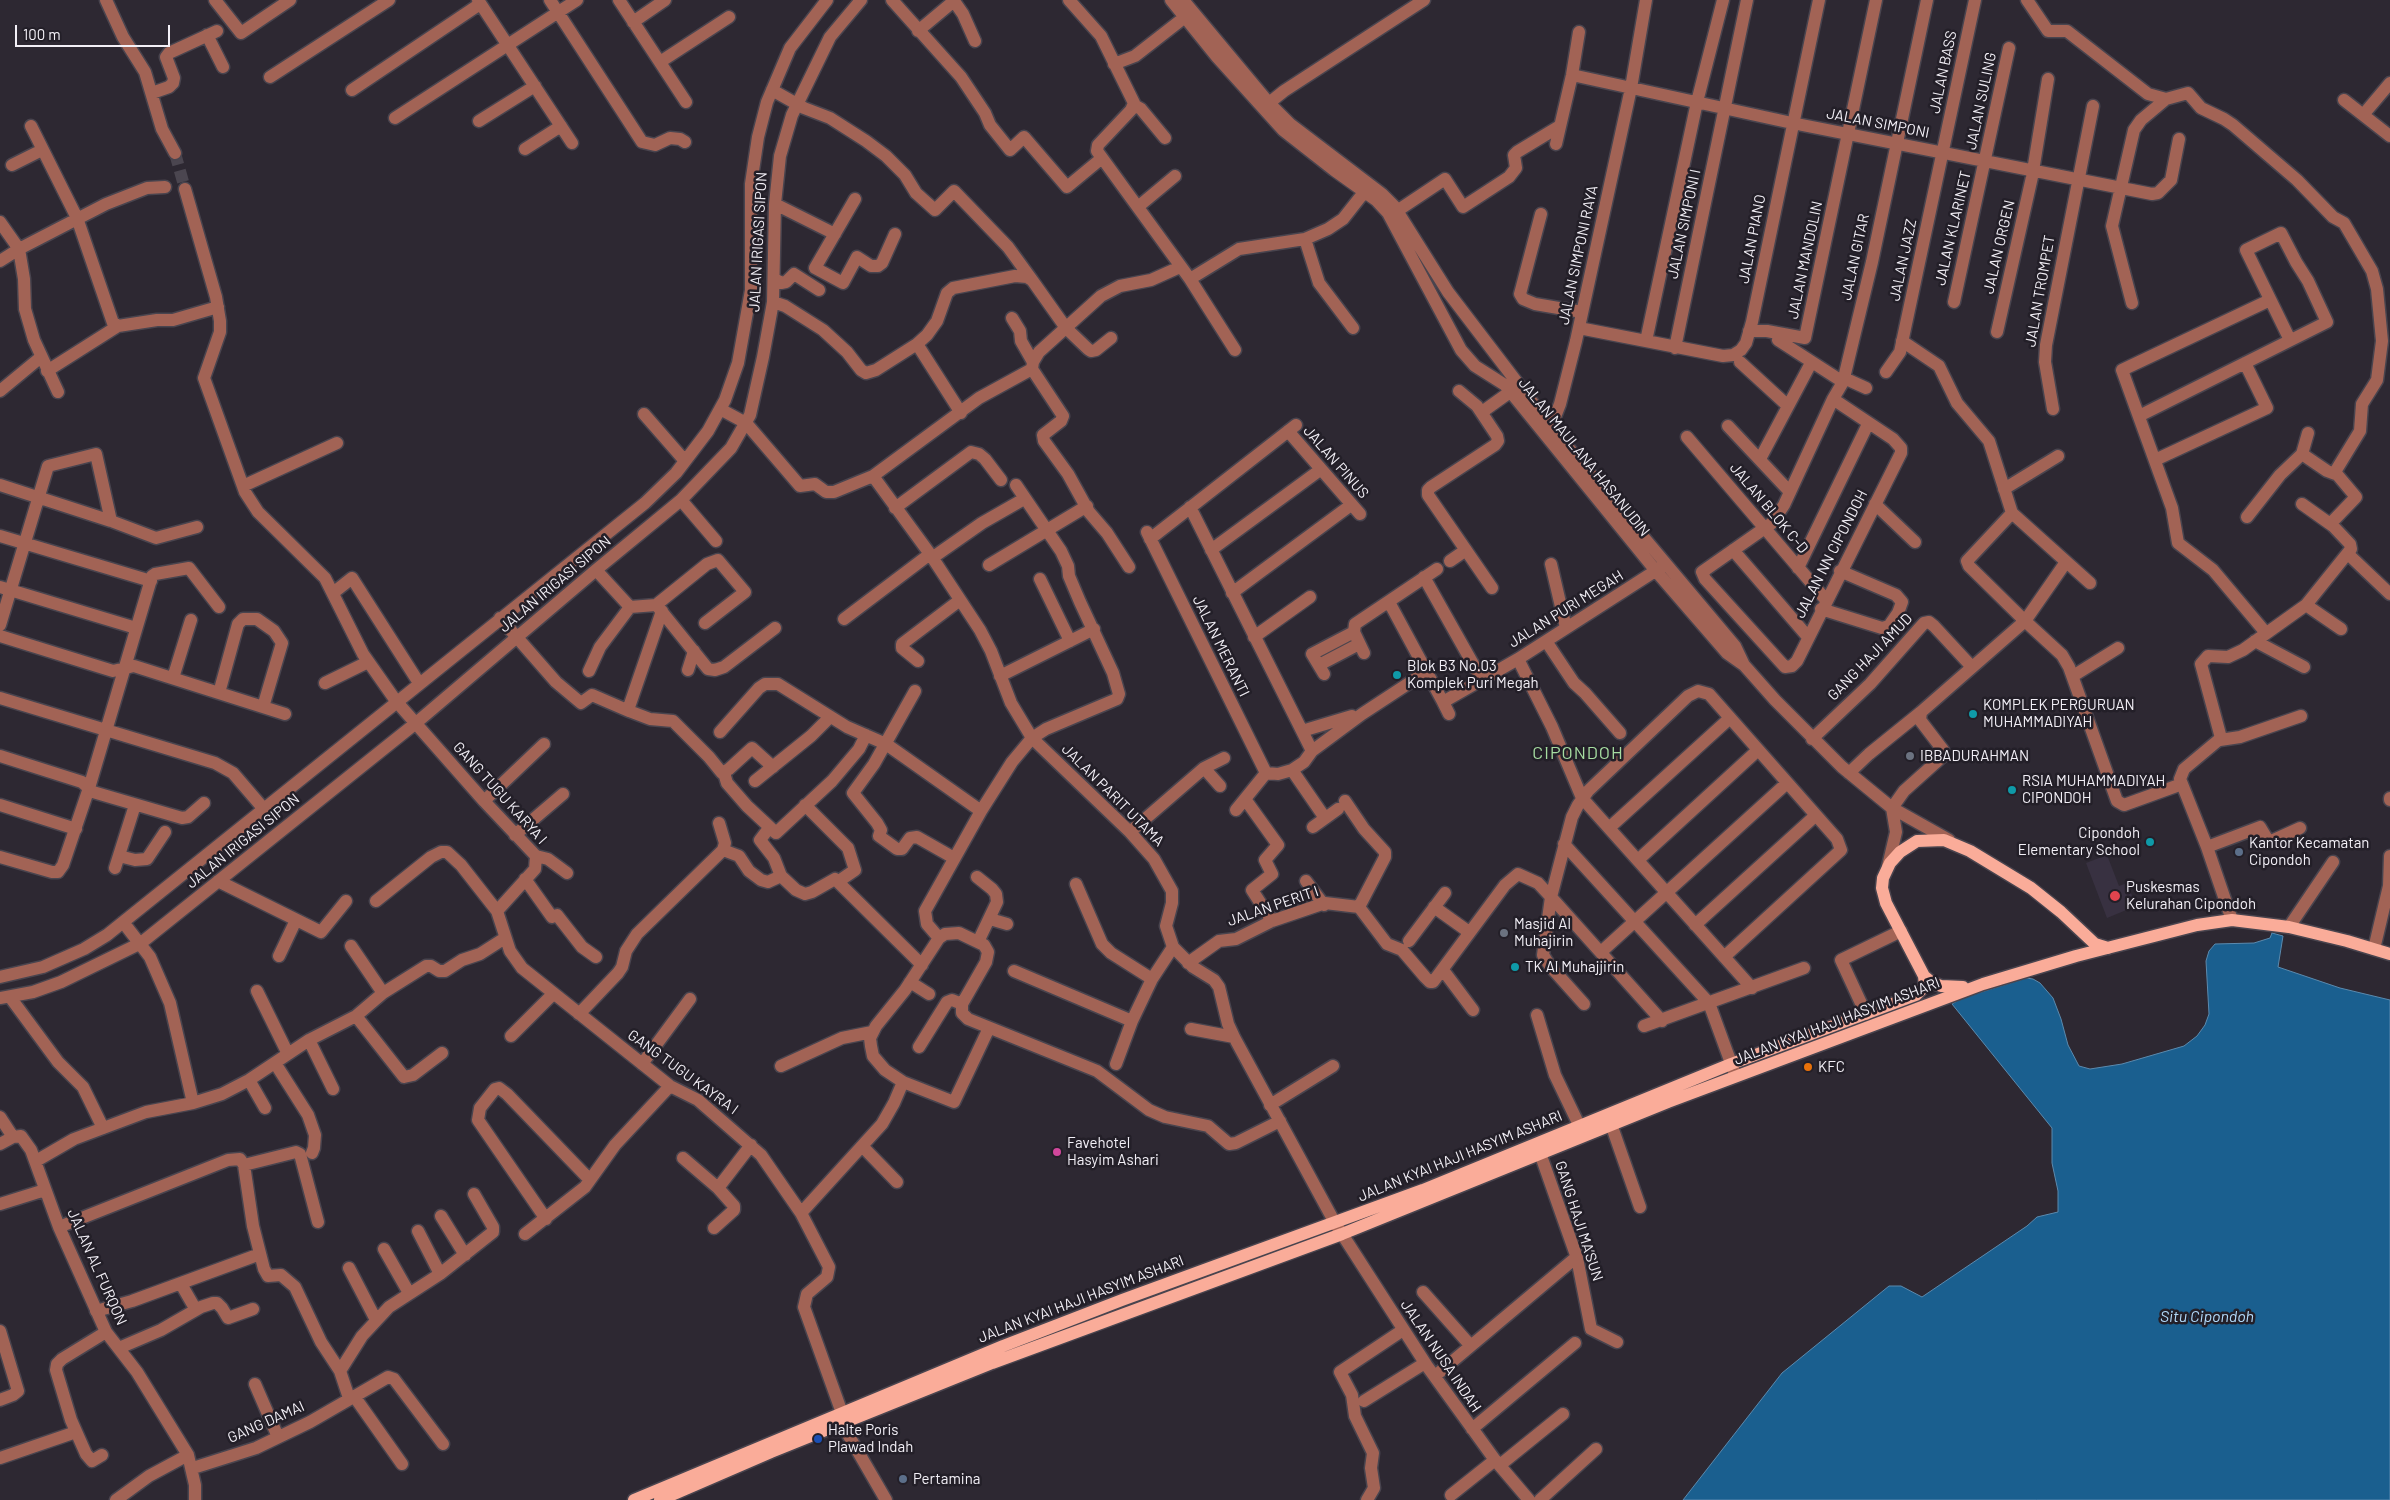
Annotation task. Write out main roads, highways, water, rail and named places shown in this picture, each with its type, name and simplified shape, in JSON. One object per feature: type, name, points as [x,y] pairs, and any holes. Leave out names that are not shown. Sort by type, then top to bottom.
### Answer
[{"type":"main road","name":"JALAN KYAI HAJI HASYIM ASHARI","points":[[634,1500],[842,1419],[1122,1300],[1338,1229],[1540,1153],[1866,1014],[1918,994],[1925,986],[1924,976],[1883,893],[1883,878],[1900,852],[1918,841],[1939,839],[1954,842],[2026,885],[2048,901],[2098,946],[2110,948]]},
{"type":"main road","name":"JALAN KYAI HAJI HASYIM ASHARI","points":[[1338,1229],[1423,1190],[1579,1125],[1983,984],[2076,956],[2197,925],[2232,920],[2289,927],[2390,953]]},
{"type":"main road","points":[[2076,956],[2085,948],[2086,936]]},
{"type":"main road","points":[[1924,976],[1940,986],[1960,987],[1983,984]]},
{"type":"main road","name":"JALAN KYAI HAJI HASYIM ASHARI","points":[[660,1500],[769,1448]]},
{"type":"water","name":"Situ Cipondoh","points":[[2272,933],[2283,936],[2278,967],[2340,988],[2390,1000],[2390,1500],[1683,1500],[1782,1373],[1889,1286],[1901,1286],[1922,1297],[2027,1226],[2037,1217],[2058,1212],[2058,1191],[2052,1163],[2052,1128],[1952,1004],[1962,998],[2026,978],[2033,979],[2040,983],[2053,998],[2068,1045],[2079,1066],[2090,1069],[2122,1064],[2184,1046],[2197,1036],[2205,1025],[2209,1014],[2206,961],[2209,951],[2215,944],[2254,943],[2270,938]]},
{"type":"tunnel","points":[[175,153],[185,189]]},
{"type":"place","name":"Blok B3 No.03 Komplek Puri Megah","points":[[1397,675]]},
{"type":"place","name":"KOMPLEK PERGURUAN MUHAMMADIYAH","points":[[1973,714]]},
{"type":"place","name":"IBBADURAHMAN","points":[[1910,756]]},
{"type":"place","name":"RSIA MUHAMMADIYAH CIPONDOH","points":[[2012,790]]},
{"type":"place","name":"Cipondoh Elementary School","points":[[2150,842]]},
{"type":"place","name":"Kantor Kecamatan Cipondoh","points":[[2239,852]]},
{"type":"place","name":"Puskesmas Kelurahan Cipondoh","points":[[2115,896]]},
{"type":"place","name":"Masjid Al Muhajirin","points":[[1504,933]]},
{"type":"place","name":"TK Al Muhajjirin","points":[[1515,967]]},
{"type":"place","name":"KFC","points":[[1808,1067]]},
{"type":"place","name":"Favehotel Hasyim Ashari","points":[[1057,1152]]},
{"type":"place","name":"Halte Poris Plawad Indah","points":[[818,1439]]},
{"type":"place","name":"Pertamina","points":[[903,1479]]},
{"type":"district","name":"CIPONDOH","points":[[1578,753]]}]
